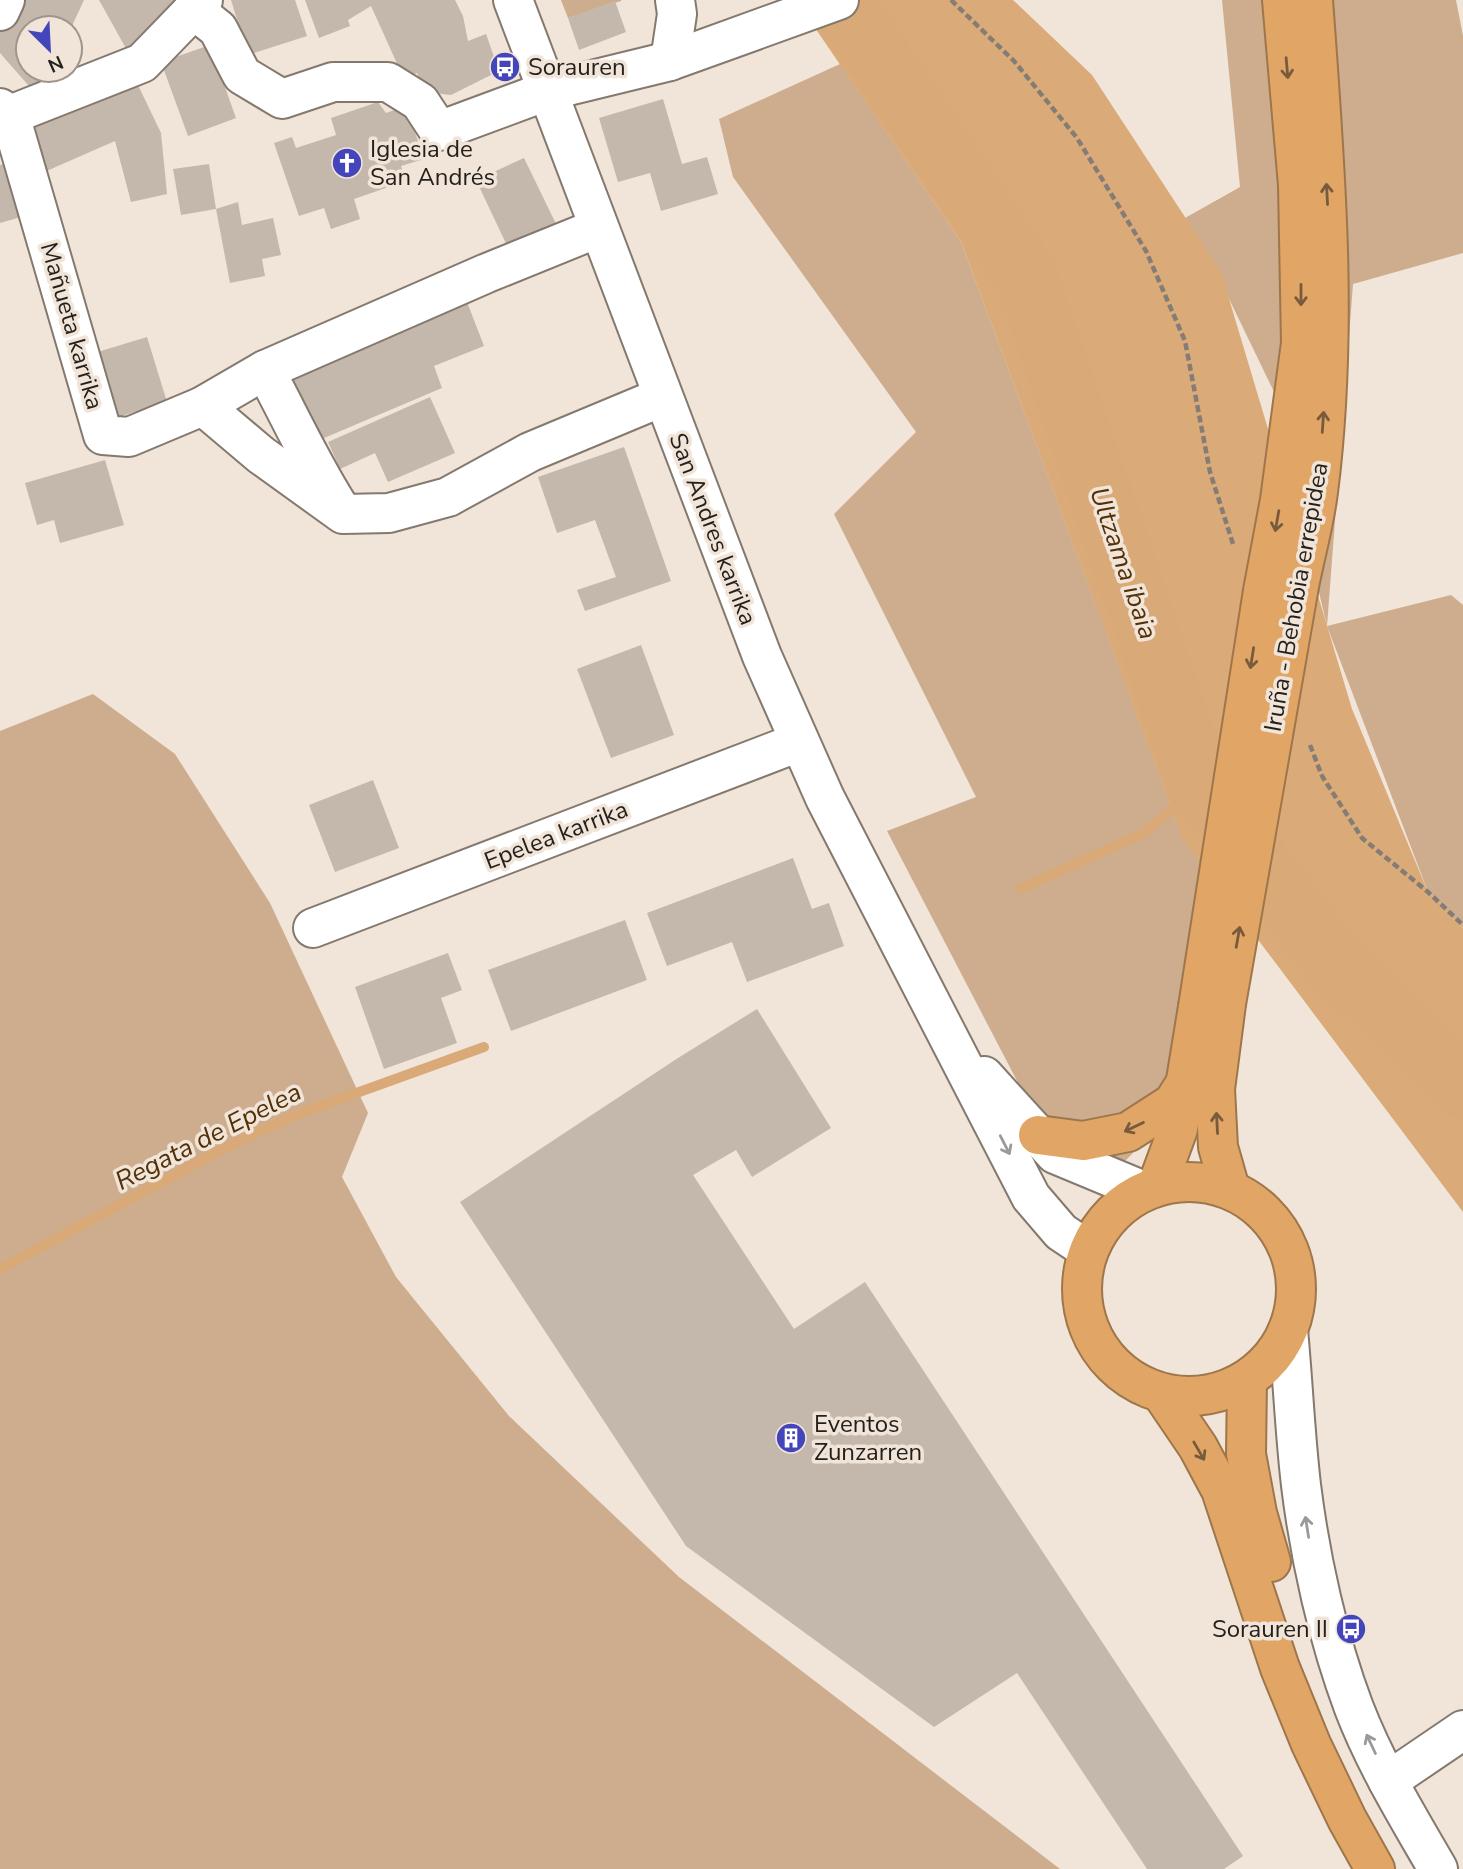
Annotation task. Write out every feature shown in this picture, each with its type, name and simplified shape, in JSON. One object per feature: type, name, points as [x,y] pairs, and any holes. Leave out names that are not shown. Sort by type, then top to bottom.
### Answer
[{"type":"highway","name":"Iruña - Behobia errepidea","points":[[1150,1189],[1178,1129],[1185,1084],[1212,1006],[1281,588],[1280,500],[1300,344],[1298,185],[1282,0]]},
{"type":"highway","name":"Iruña - Behobia errepidea","points":[[1281,588],[1318,493],[1328,347],[1328,214],[1313,0]]},
{"type":"highway","name":"Iruña - Behobia errepidea","points":[[1212,1006],[1218,1147],[1230,1189]]},
{"type":"highway","points":[[1038,1135],[1083,1141],[1128,1132],[1174,1103],[1185,1084]]},
{"type":"highway","points":[[1181,1182],[1206,1183],[1230,1189],[1251,1201],[1269,1217],[1283,1237],[1292,1259],[1297,1283],[1295,1307],[1288,1330],[1269,1360],[1247,1380],[1217,1393],[1189,1397],[1162,1394],[1133,1382],[1110,1363],[1092,1338],[1082,1310],[1081,1279],[1088,1250],[1102,1226],[1120,1206],[1150,1189],[1181,1182]]},
{"type":"highway","points":[[1247,1380],[1246,1454],[1256,1513],[1292,1633],[1324,1719],[1361,1798],[1401,1869]]},
{"type":"highway","points":[[1162,1394],[1198,1447],[1221,1490],[1280,1668],[1311,1744],[1375,1869]]},
{"type":"street","points":[[0,11],[5,0]]},
{"type":"street","name":"San Andres karrika","points":[[513,0],[762,656],[825,799],[951,1040]]},
{"type":"street","points":[[670,61],[677,14],[675,0]]},
{"type":"street","points":[[5,111],[142,63],[198,4],[218,29],[243,75],[282,99],[333,82],[388,82],[421,102],[439,131],[547,91],[670,61],[839,0]]},
{"type":"street","name":"Mañueta karrika","points":[[5,111],[103,435],[129,437],[203,406],[265,370],[487,273],[598,228]]},
{"type":"street","points":[[265,370],[311,462],[343,514]]},
{"type":"street","points":[[203,406],[279,469],[343,514],[389,513],[448,497],[530,452],[662,397]]},
{"type":"street","name":"Epelea karrika","points":[[313,928],[799,742]]},
{"type":"street","points":[[951,1040],[1055,1154],[1150,1189]]},
{"type":"street","points":[[951,1040],[1031,1197],[1061,1232],[1088,1250]]},
{"type":"street","points":[[1288,1330],[1308,1536],[1338,1660],[1355,1709],[1388,1781],[1438,1869]]},
{"type":"street","points":[[1388,1781],[1463,1730]]},
{"type":"street","points":[[1340,1805],[1357,1869]]},
{"type":"path","points":[[951,0],[1014,61],[1077,138],[1146,251],[1185,341],[1210,472],[1233,545]]},
{"type":"path","points":[[1307,740],[1322,776],[1362,838],[1429,892],[1463,925]]},
{"type":"shaded area","points":[[561,0],[621,0],[621,1],[568,18]]},
{"type":"shaded area","points":[[796,0],[1013,0],[1092,75],[1221,272],[1352,709],[1428,892],[1463,928],[1463,1212],[1183,840],[961,242]]},
{"type":"shaded area","points":[[1222,0],[1456,0],[1463,36],[1463,253],[1353,284],[1327,626],[1295,492],[1291,427],[1205,249],[1185,218],[1240,187]]},
{"type":"shaded area","points":[[840,64],[961,242],[1183,839],[1201,863],[1198,1007],[1165,1077],[1155,1131],[1117,1169],[1055,1154],[887,831],[976,797],[834,514],[916,432],[733,177],[719,119]]},
{"type":"shaded area","points":[[1451,595],[1463,605],[1463,928],[1428,892],[1327,626]]},
{"type":"shaded area","points":[[93,694],[175,754],[270,903],[368,1113],[342,1177],[396,1277],[509,1416],[679,1577],[1060,1869],[0,1869],[0,731]]},
{"type":"building","points":[[10,0],[84,0],[78,14],[14,14],[14,69],[0,53],[0,19]]},
{"type":"building","points":[[99,0],[190,0],[128,52]]},
{"type":"building","points":[[231,0],[295,0],[307,36],[248,55]]},
{"type":"building","points":[[305,0],[455,0],[463,16],[468,41],[486,34],[499,71],[451,95],[424,92],[417,73],[404,79],[371,6],[348,20],[350,26],[319,38]]},
{"type":"building","points":[[615,1],[626,32],[579,50],[568,18]]},
{"type":"building","points":[[210,45],[236,118],[188,136],[161,62]]},
{"type":"building","points":[[137,83],[161,133],[167,194],[131,202],[115,141],[42,173],[25,129]]},
{"type":"building","points":[[27,84],[67,84],[36,94]]},
{"type":"building","points":[[663,99],[682,164],[707,157],[718,194],[661,211],[650,173],[618,182],[599,118]]},
{"type":"building","name":"Iglesia de San Andrés","points":[[378,102],[386,113],[406,106],[424,159],[401,166],[406,181],[354,199],[360,219],[331,229],[324,208],[299,216],[274,143],[292,137],[296,148],[336,135],[331,118]]},
{"type":"building","points":[[524,158],[558,228],[510,252],[476,180]]},
{"type":"building","points":[[12,161],[28,215],[0,223],[0,165]]},
{"type":"building","points":[[209,164],[216,209],[181,215],[173,169]]},
{"type":"building","points":[[238,202],[242,225],[273,218],[281,255],[262,259],[265,276],[230,283],[216,209]]},
{"type":"building","points":[[462,289],[484,346],[434,366],[442,388],[317,441],[283,366]]},
{"type":"building","points":[[147,337],[167,402],[112,419],[91,354]]},
{"type":"building","points":[[430,397],[455,453],[388,482],[375,453],[340,469],[328,442]]},
{"type":"building","points":[[624,447],[671,581],[585,611],[577,590],[616,577],[595,520],[557,533],[538,477]]},
{"type":"building","points":[[105,460],[124,525],[60,543],[54,520],[37,525],[25,483]]},
{"type":"building","points":[[641,645],[674,735],[611,758],[577,669]]},
{"type":"building","points":[[373,780],[399,848],[335,872],[309,805]]},
{"type":"building","points":[[793,858],[812,909],[829,903],[844,946],[747,982],[732,942],[667,966],[647,913]]},
{"type":"building","points":[[625,920],[647,980],[511,1031],[488,970]]},
{"type":"building","points":[[448,953],[462,990],[441,998],[457,1043],[384,1069],[355,987]]},
{"type":"building","name":"Eventos Zunzarren","points":[[757,1009],[831,1128],[752,1177],[736,1150],[693,1175],[794,1329],[865,1282],[1243,1856],[1224,1869],[1147,1869],[1017,1673],[934,1727],[686,1546],[460,1202]]},
{"type":"waterway","name":"Ultzama ibaia","points":[[840,0],[1025,274],[1200,786],[1335,963],[1463,1087]]},
{"type":"waterway","name":"Regata de Epelea","points":[[1020,889],[1144,833],[1200,786]]},
{"type":"waterway","name":"Regata de Epelea","points":[[0,1269],[223,1149],[290,1117],[484,1047]]},
{"type":"place","name":"Sorauren","points":[[505,67]]},
{"type":"place","name":"Iglesia de San Andrés","points":[[347,163]]},
{"type":"place","name":"Eventos Zunzarren","points":[[791,1438]]},
{"type":"place","name":"Sorauren II","points":[[1351,1629]]}]
